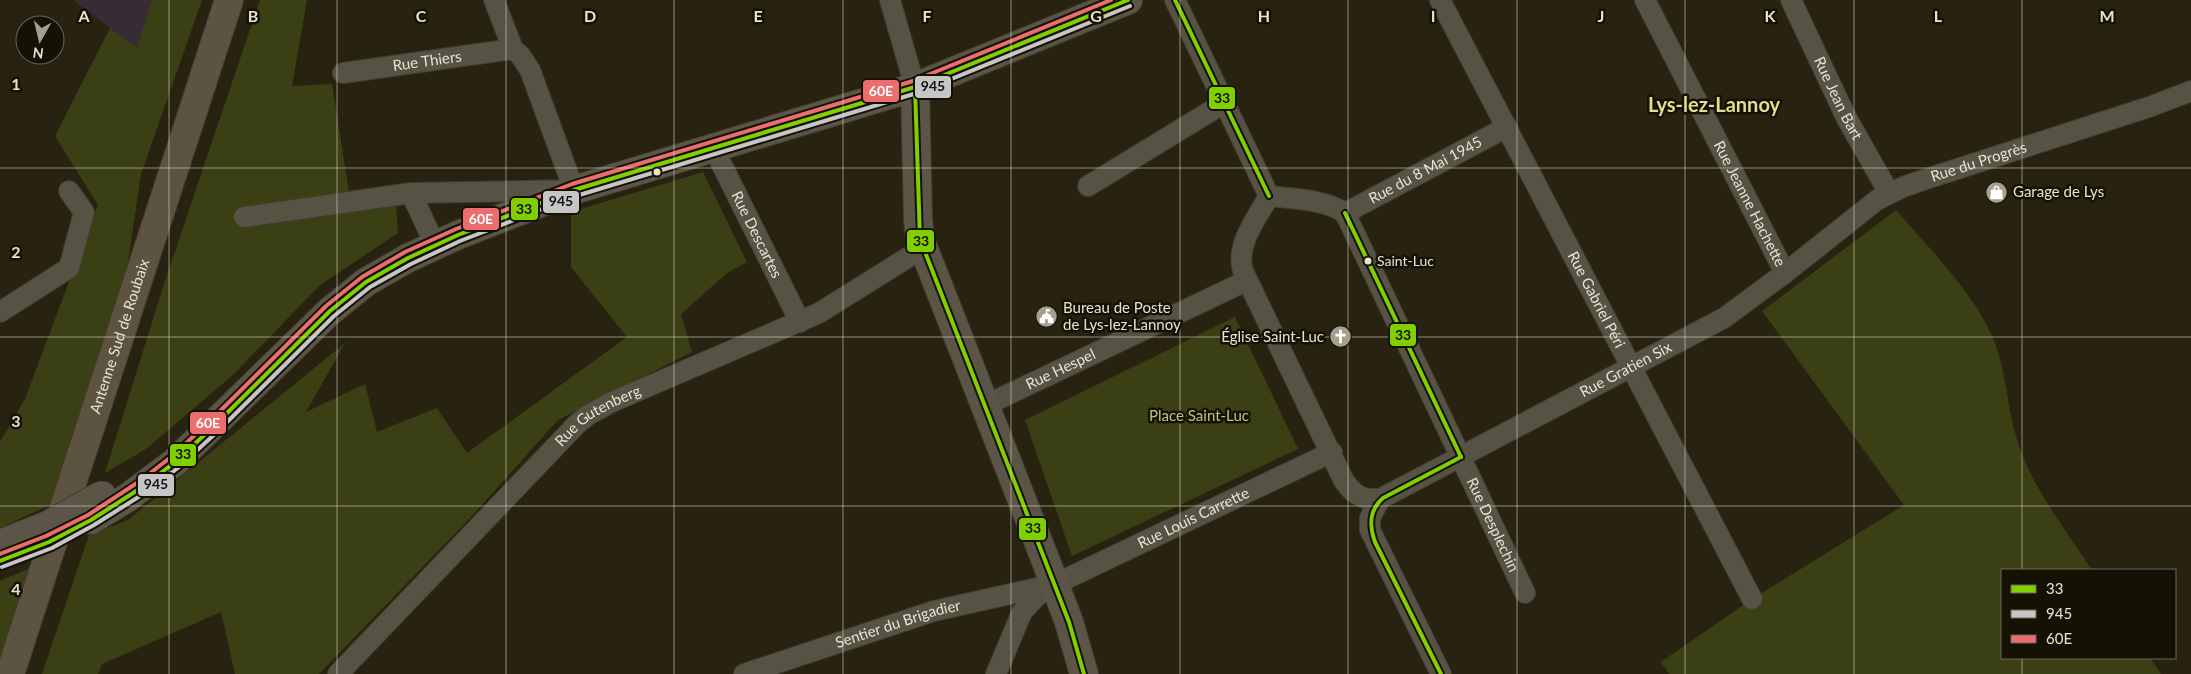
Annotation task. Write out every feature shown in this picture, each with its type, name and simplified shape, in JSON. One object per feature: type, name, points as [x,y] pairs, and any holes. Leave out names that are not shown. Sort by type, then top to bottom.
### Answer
[{"type":"highway","name":"Antenne Sud de Roubaix","points":[[10,674],[229,0]]},
{"type":"highway","name":"Antenne Sud de Roubaix","points":[[25,674],[243,0]]},
{"type":"street","points":[[494,0],[512,49],[520,55],[530,70],[574,190]]},
{"type":"street","points":[[890,0],[914,87],[918,219],[923,248],[1055,584],[1084,674]]},
{"type":"street","points":[[0,561],[49,542],[96,508],[171,445],[325,292],[382,253],[431,237],[466,214],[504,203],[574,190],[914,87],[1128,0]]},
{"type":"street","points":[[1175,0],[1270,196]]},
{"type":"street","name":"Rue Gabriel Péri","points":[[1440,0],[1752,599]]},
{"type":"street","name":"Rue Jeanne Hachette","points":[[1645,0],[1785,273]]},
{"type":"street","name":"Rue Jean Bart","points":[[1791,0],[1846,117],[1889,193]]},
{"type":"street","name":"Rue Thiers","points":[[343,73],[512,49]]},
{"type":"street","name":"Rue du Progrès","points":[[1785,273],[1877,200],[1889,193],[2149,107],[2191,91]]},
{"type":"street","points":[[1088,186],[1224,103]]},
{"type":"street","name":"Rue du 8 Mai 1945","points":[[1345,213],[1507,127]]},
{"type":"street","name":"Rue Descartes","points":[[713,147],[800,322]]},
{"type":"street","points":[[0,312],[69,268],[84,212],[69,190]]},
{"type":"street","points":[[244,217],[411,194],[574,190]]},
{"type":"street","points":[[411,194],[431,237]]},
{"type":"street","points":[[1270,196],[1325,204],[1337,207],[1345,213]]},
{"type":"street","points":[[1270,196],[1241,251],[1240,262],[1246,281],[1258,299],[1332,452],[1344,481],[1351,492],[1360,498],[1380,500],[1461,458]]},
{"type":"street","name":"Rue Desplechin","points":[[1345,213],[1525,593]]},
{"type":"street","name":"Rue Gutenberg","points":[[338,674],[577,424],[588,415],[612,402],[800,322],[836,303],[923,248]]},
{"type":"street","name":"Rue Gratien Six","points":[[1461,458],[1724,318],[1785,273]]},
{"type":"street","name":"Rue Hespel","points":[[984,406],[1246,281]]},
{"type":"street","name":"Rue Louis Carrette","points":[[1055,584],[1332,452]]},
{"type":"street","points":[[1380,500],[1370,518],[1370,530],[1441,674]]},
{"type":"street","points":[[0,544],[96,508]]},
{"type":"street","points":[[996,674],[1022,612],[1038,595],[1055,584]]},
{"type":"street","name":"Sentier du Brigadier","points":[[744,674],[934,611],[1055,584]]},
{"type":"shaded area","points":[[73,0],[152,0],[137,49],[110,28]]},
{"type":"green space","points":[[152,0],[202,0],[141,174],[124,290],[56,502],[0,528],[0,442],[25,399],[98,205],[55,136],[110,28],[137,48]]},
{"type":"green space","points":[[260,0],[307,0],[292,86],[332,84],[349,192],[395,191],[398,233],[320,285],[233,375],[146,449],[105,473],[164,284]]},
{"type":"green space","points":[[703,172],[747,262],[727,273],[681,314],[692,352],[558,420],[470,518],[319,674],[235,674],[221,612],[102,664],[98,674],[42,674],[89,535],[128,520],[345,343],[306,412],[365,384],[377,432],[437,408],[467,453],[627,337],[571,267],[571,212]]},
{"type":"green space","points":[[1896,210],[1951,273],[1987,325],[1999,355],[2014,431],[2024,460],[2041,493],[2091,569],[2001,569],[2001,659],[2151,659],[2161,674],[1669,674],[1661,662],[1752,599],[1904,505],[1762,311]]},
{"type":"green space","name":"Place Saint-Luc","points":[[1235,317],[1298,449],[1072,556],[1025,420]]},
{"type":"green space","points":[[35,566],[0,674],[0,581]]},
{"type":"transit line","name":"60E","points":[[0,554],[46,536],[88,515],[140,481],[171,457],[209,422],[326,306],[362,277],[405,252],[456,229],[572,184],[913,81],[1111,0]]},
{"type":"transit line","name":"33","points":[[0,561],[49,542],[91,520],[144,486],[175,462],[213,427],[330,311],[366,282],[408,258],[458,235],[574,190],[915,87],[1128,0]]},
{"type":"transit line","name":"33","points":[[1175,0],[1269,196]]},
{"type":"transit line","name":"945","points":[[2,567],[52,548],[94,525],[148,491],[179,467],[217,432],[334,316],[370,287],[411,264],[460,241],[576,196],[917,93],[1130,6]]},
{"type":"transit line","name":"33","points":[[915,87],[920,239],[1069,622],[1084,674]]},
{"type":"transit line","name":"33","points":[[1345,213],[1461,457]]},
{"type":"transit line","name":"33","points":[[1441,674],[1375,542],[1371,524],[1375,508],[1383,498],[1461,457]]},
{"type":"place","name":"Garage de Lys","points":[[1997,192]]},
{"type":"place","name":"Saint-Luc","points":[[1368,261]]},
{"type":"place","name":"Bureau de Poste de Lys-lez-Lannoy","points":[[1047,317]]},
{"type":"place","name":"Église Saint-Luc","points":[[1340,337]]},
{"type":"district","name":"Lys-lez-Lannoy","points":[[1714,105]]}]
